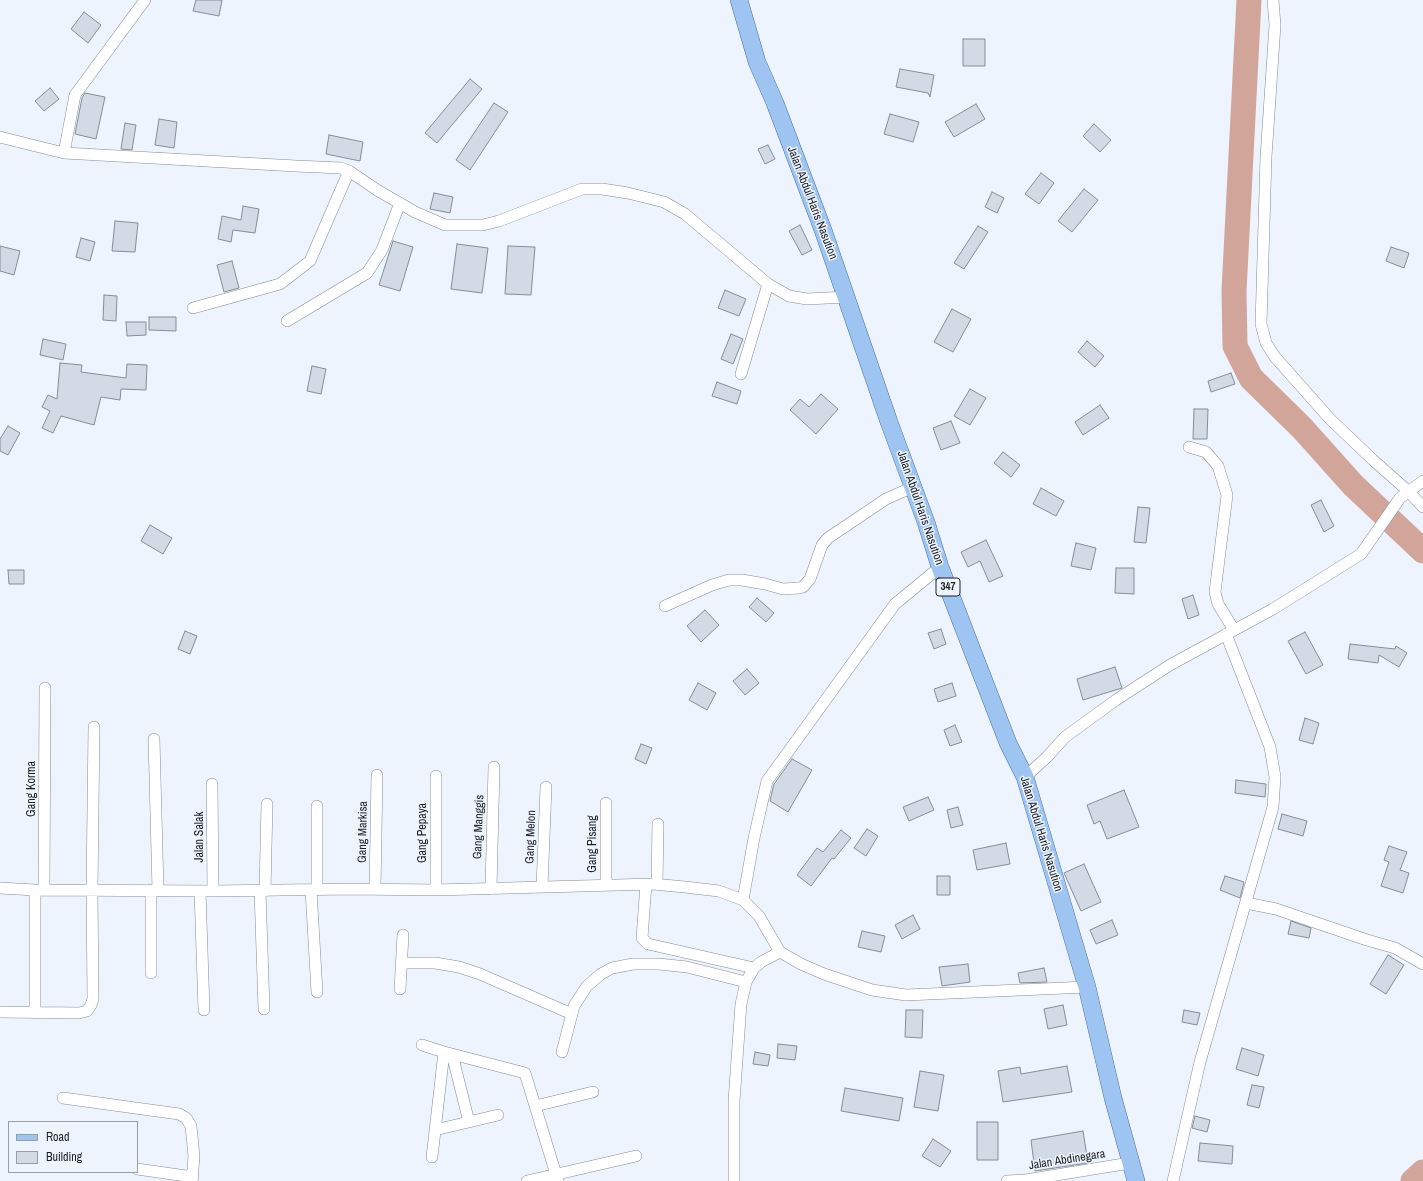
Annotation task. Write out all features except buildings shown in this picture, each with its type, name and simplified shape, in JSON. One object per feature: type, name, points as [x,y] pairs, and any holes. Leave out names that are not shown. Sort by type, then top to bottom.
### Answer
[{"type":"main road","name":"Jalan Abdul Haris Nasution","points":[[739,0],[757,62],[775,103],[847,296],[889,422],[926,522],[940,567],[1008,743],[1025,777],[1087,987],[1130,1163],[1136,1181]]},
{"type":"street","points":[[64,153],[74,95],[145,0]]},
{"type":"street","points":[[1273,0],[1275,25],[1266,157],[1261,324],[1266,343],[1275,357],[1330,418],[1373,460],[1404,495],[1423,508]]},
{"type":"street","points":[[0,137],[64,153],[341,168],[349,171],[415,212],[445,225],[483,225],[499,221],[582,189],[602,189],[644,196],[664,202],[685,214],[768,284],[790,296],[800,298],[847,296]]},
{"type":"street","points":[[193,308],[280,284],[310,261],[349,171]]},
{"type":"street","points":[[287,321],[367,273],[382,250],[400,203]]},
{"type":"street","points":[[741,374],[768,284]]},
{"type":"street","points":[[1173,1181],[1200,1062],[1273,807],[1275,777],[1270,747],[1215,592],[1227,494],[1218,466],[1206,452],[1189,447]]},
{"type":"street","points":[[1025,777],[1047,757],[1065,737],[1116,700],[1170,665],[1273,609],[1361,554],[1404,495],[1423,481]]},
{"type":"street","points":[[665,606],[712,585],[729,580],[742,580],[783,589],[803,587],[810,579],[822,545],[828,538],[886,499],[913,487]]},
{"type":"street","points":[[743,900],[767,781],[895,604],[940,567]]},
{"type":"street","name":"Gang Korma","points":[[36,1012],[45,688]]},
{"type":"street","points":[[0,1012],[79,1013],[87,1011],[91,1005],[94,727]]},
{"type":"street","points":[[151,973],[154,890],[154,739]]},
{"type":"street","name":"Gang Manggis","points":[[491,888],[494,767]]},
{"type":"street","name":"Gang Markisa","points":[[375,889],[377,775]]},
{"type":"street","name":"Gang Pepaya","points":[[436,776],[436,890]]},
{"type":"street","name":"Jalan Salak","points":[[212,784],[213,891]]},
{"type":"street","name":"Gang Melon","points":[[542,887],[546,787]]},
{"type":"street","name":"Gang Pisang","points":[[606,803],[606,885]]},
{"type":"street","points":[[264,1009],[262,891],[267,804]]},
{"type":"street","points":[[317,806],[314,889],[317,992]]},
{"type":"street","points":[[658,824],[651,884],[642,938],[648,944],[754,968]]},
{"type":"street","points":[[0,888],[40,890],[200,891],[314,889],[436,890],[651,884],[719,891],[743,900],[759,916],[780,952],[801,964],[824,974],[872,990],[906,995],[1087,987]]},
{"type":"street","points":[[200,891],[204,1010]]},
{"type":"street","points":[[1246,903],[1276,909],[1367,940],[1396,948],[1423,964]]},
{"type":"street","points":[[400,989],[403,935]]},
{"type":"street","points":[[734,1181],[734,1101],[741,1004],[746,982],[754,968],[761,962],[780,952]]},
{"type":"street","points":[[401,963],[435,963],[459,967],[480,974],[572,1014]]},
{"type":"street","points":[[562,1052],[574,1006],[587,986],[601,974],[612,968],[633,964],[666,964],[687,967],[746,982]]},
{"type":"street","points":[[422,1045],[448,1054],[525,1073],[557,1178]]},
{"type":"street","points":[[448,1054],[469,1122]]},
{"type":"street","points":[[432,1157],[448,1054]]},
{"type":"street","points":[[535,1106],[593,1092]]},
{"type":"street","points":[[63,1098],[179,1114],[186,1118],[191,1126],[194,1156],[193,1179],[138,1168]]},
{"type":"street","points":[[435,1130],[498,1115]]},
{"type":"street","points":[[527,1181],[557,1178],[636,1156]]},
{"type":"street","name":"Jalan Abdinegara","points":[[1007,1181],[1026,1180],[1130,1163]]},
{"type":"waterway","points":[[1249,0],[1234,291],[1235,346],[1251,378],[1302,428],[1353,485],[1423,551]]},
{"type":"waterway","points":[[1413,1181],[1423,1172]]}]
